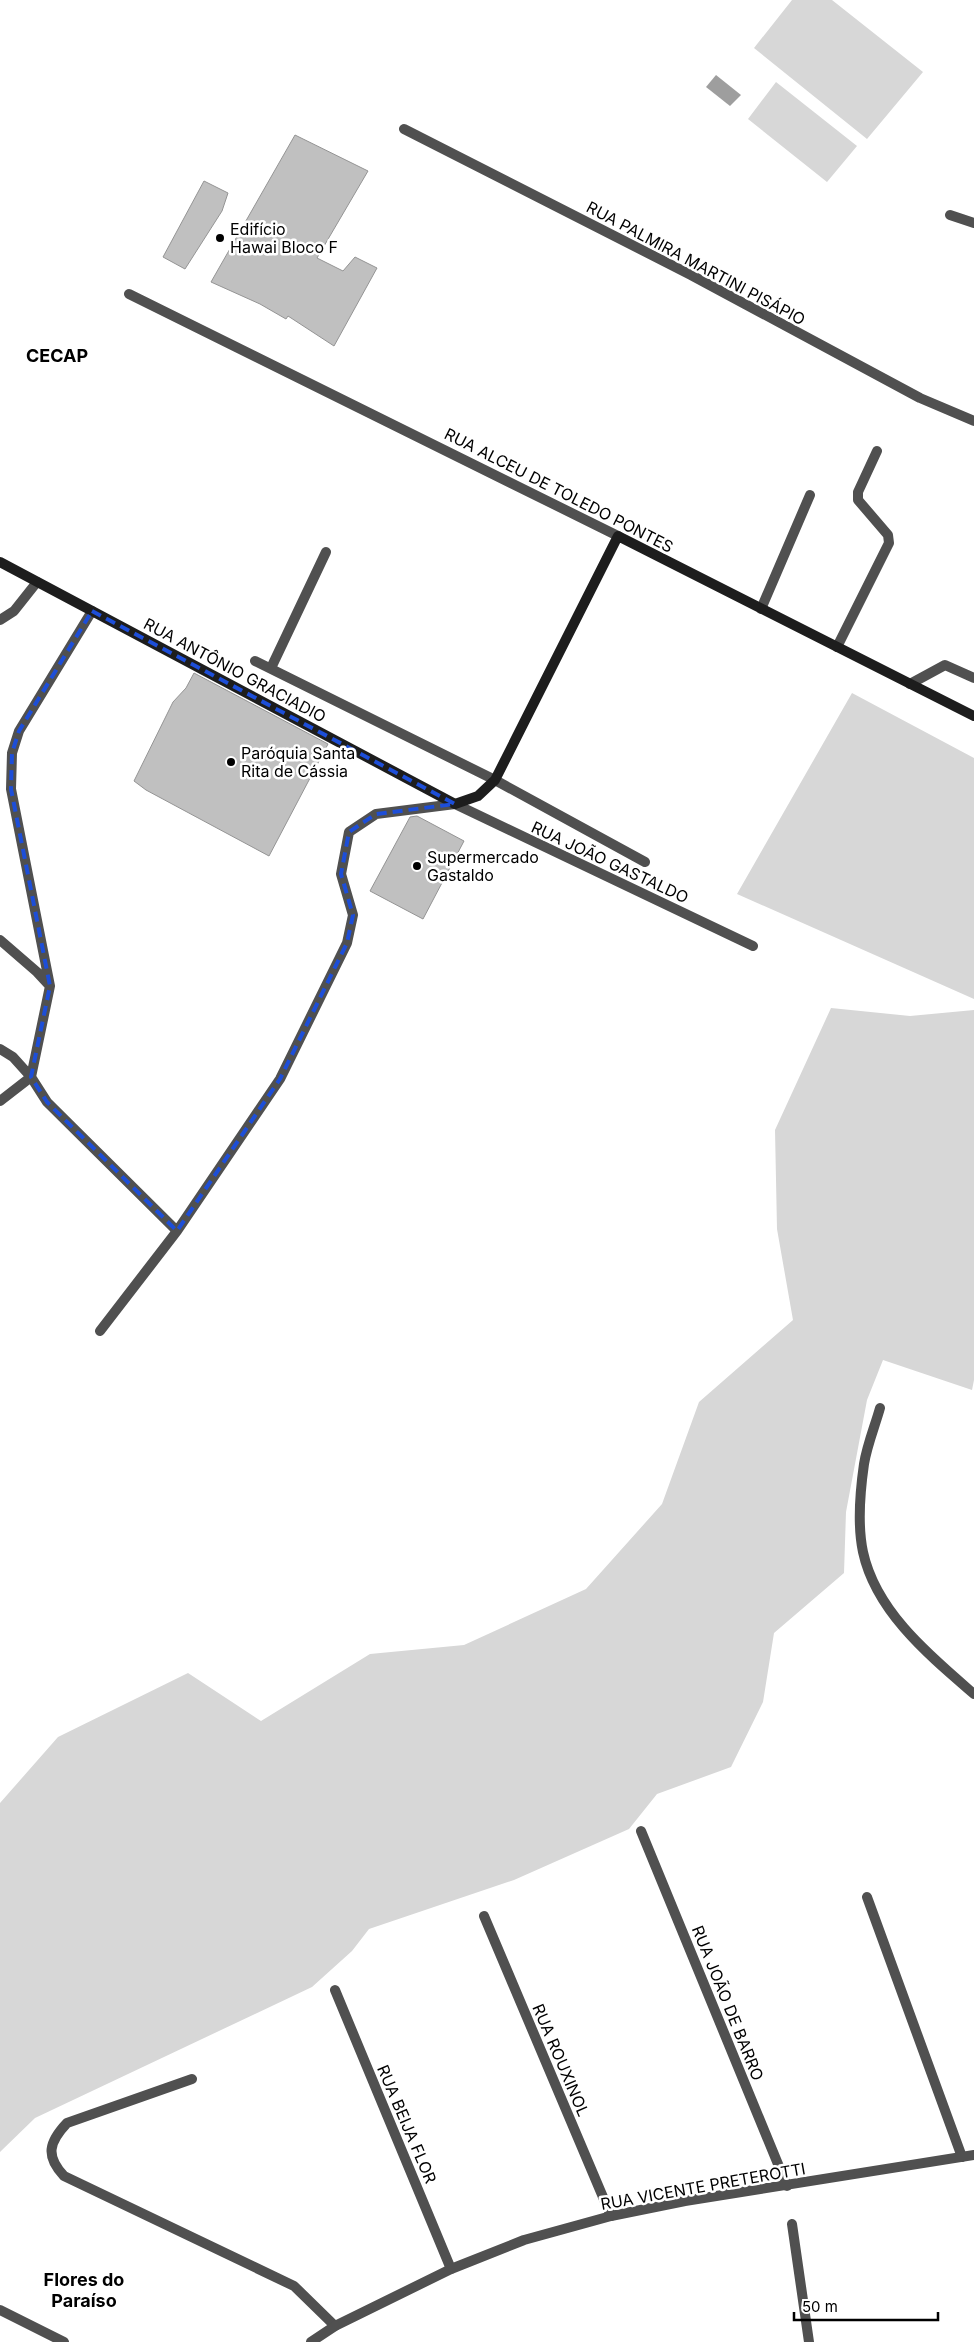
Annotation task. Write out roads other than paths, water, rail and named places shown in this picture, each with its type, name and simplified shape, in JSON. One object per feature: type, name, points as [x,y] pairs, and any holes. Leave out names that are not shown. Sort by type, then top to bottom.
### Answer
[{"type":"main road","name":"RUA ALCEU DE TOLEDO PONTES","points":[[618,536],[974,716]]},
{"type":"main road","points":[[455,804],[478,796],[495,780],[618,536]]},
{"type":"main road","name":"RUA ANTÔNIO GRACIADIO","points":[[0,562],[455,804]]},
{"type":"street","name":"RUA PALMIRA MARTINI PISÁPIO","points":[[404,129],[691,275],[920,398],[974,421]]},
{"type":"street","points":[[950,215],[974,223]]},
{"type":"street","name":"RUA ALCEU DE TOLEDO PONTES","points":[[129,294],[618,536]]},
{"type":"street","points":[[837,647],[888,543],[888,535],[858,500],[858,492],[877,451]]},
{"type":"street","points":[[761,609],[810,495]]},
{"type":"street","points":[[270,668],[326,552]]},
{"type":"street","points":[[0,620],[14,611],[37,582]]},
{"type":"street","points":[[0,1101],[31,1076],[50,986],[11,789],[12,753],[20,731],[92,611]]},
{"type":"street","points":[[255,661],[495,780],[645,862]]},
{"type":"street","points":[[910,684],[945,665],[974,678]]},
{"type":"street","points":[[100,1331],[177,1231],[280,1079],[348,943],[353,915],[340,874],[349,832],[376,814],[455,804]]},
{"type":"street","name":"RUA JOÃO GASTALDO","points":[[455,804],[753,946]]},
{"type":"street","points":[[0,940],[37,972],[50,986]]},
{"type":"street","points":[[0,1049],[13,1057],[31,1076],[47,1102],[177,1231]]},
{"type":"street","points":[[880,1408],[864,1462],[860,1512],[863,1551],[872,1580],[902,1626],[945,1669],[974,1694]]},
{"type":"street","name":"RUA JOÃO DE BARRO","points":[[641,1831],[787,2186]]},
{"type":"street","points":[[867,1897],[962,2157]]},
{"type":"street","name":"RUA ROUXINOL","points":[[484,1916],[611,2216]]},
{"type":"street","name":"RUA BEIJA FLOR","points":[[335,1990],[451,2269]]},
{"type":"street","points":[[192,2080],[67,2123],[55,2136],[51,2150],[53,2165],[64,2176],[294,2286],[335,2326]]},
{"type":"street","name":"RUA VICENTE PRETEROTTI","points":[[311,2342],[335,2326],[451,2269],[524,2240],[611,2216],[685,2201],[974,2155]]},
{"type":"street","points":[[792,2224],[809,2342]]},
{"type":"street","points":[[0,2310],[64,2342]]},
{"type":"place","name":"Edifício Hawai Bloco F","points":[[220,238]]},
{"type":"place","name":"Paróquia Santa Rita de Cássia","points":[[231,762]]},
{"type":"place","name":"Supermercado Gastaldo","points":[[417,866]]},
{"type":"district","name":"CECAP","points":[[57,355]]},
{"type":"district","name":"Flores do Paraíso","points":[[84,2289]]}]
